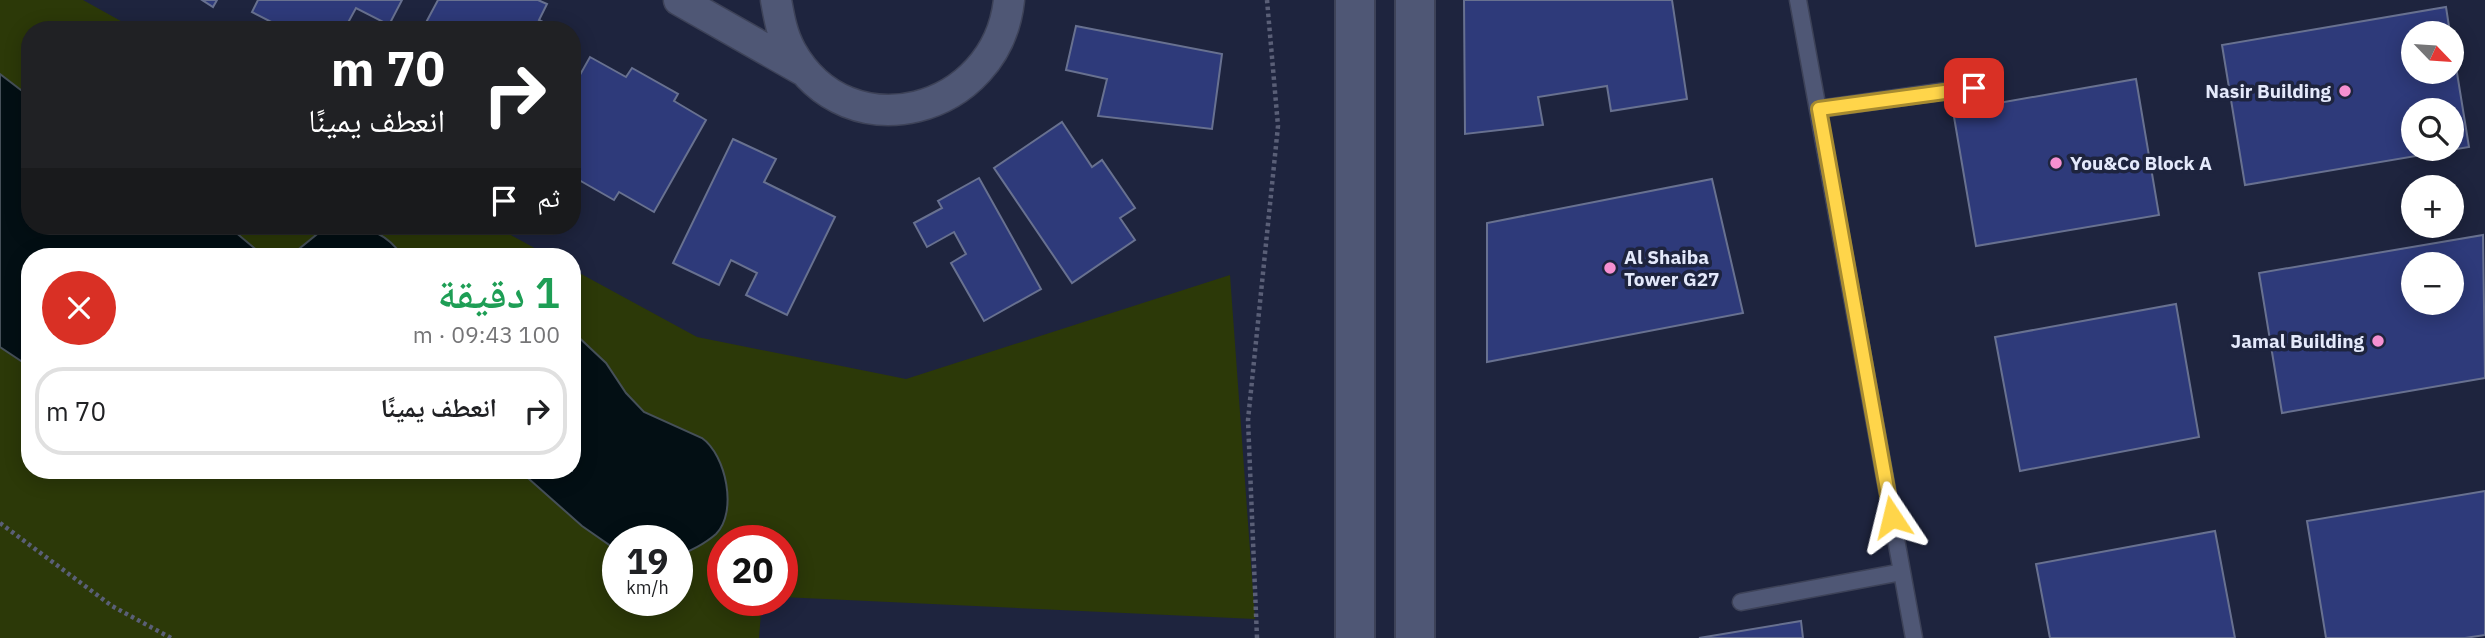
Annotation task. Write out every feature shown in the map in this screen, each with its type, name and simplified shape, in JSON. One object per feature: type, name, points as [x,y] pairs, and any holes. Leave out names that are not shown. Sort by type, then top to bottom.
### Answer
[{"type":"street","points":[[679,0],[808,74],[832,93],[860,106],[891,111],[922,107],[951,95],[976,76],[995,50],[1007,22],[1009,0]]},
{"type":"street","points":[[776,0],[780,24],[791,51],[808,74]]},
{"type":"street","points":[[1355,0],[1355,638]]},
{"type":"street","points":[[1415,0],[1415,638]]},
{"type":"lane","points":[[1798,0],[1914,638]]},
{"type":"lane","points":[[1819,109],[1974,88]]},
{"type":"lane","points":[[1741,602],[1902,572]]},
{"type":"path","points":[[1257,638],[1248,420],[1278,126],[1267,0]]},
{"type":"path","points":[[0,523],[112,606],[171,638]]},
{"type":"green space","points":[[0,0],[83,0],[121,21],[21,21],[21,235],[511,235],[534,248],[21,248],[21,479],[581,479],[581,274],[697,337],[906,379],[1230,275],[1255,619],[798,598],[798,525],[707,525],[707,616],[761,616],[759,638],[0,638]]},
{"type":"shaded area","points":[[0,74],[21,90],[21,235],[239,235],[254,248],[21,248],[21,361],[0,347]]},
{"type":"shaded area","points":[[316,235],[381,235],[396,248],[300,248]]},
{"type":"shaded area","points":[[581,339],[606,363],[626,393],[644,412],[702,438],[710,446],[723,470],[728,498],[723,524],[707,525],[707,540],[693,549],[693,525],[602,525],[602,540],[582,526],[529,479],[581,479]]},
{"type":"building","points":[[202,0],[217,0],[213,7]]},
{"type":"building","points":[[258,0],[402,0],[391,21],[381,21],[356,8],[349,21],[270,21],[252,12]]},
{"type":"building","points":[[438,0],[538,0],[547,4],[539,20],[541,21],[427,21]]},
{"type":"building","points":[[1464,0],[1672,0],[1687,99],[1611,111],[1607,86],[1538,97],[1543,125],[1465,134]]},
{"type":"building","name":"Nasir Building","points":[[2446,7],[2448,21],[2401,21],[2401,84],[2459,84],[2461,98],[2401,98],[2401,159],[2245,185],[2222,45]]},
{"type":"building","points":[[1076,26],[1222,54],[1212,129],[1098,116],[1107,79],[1066,70]]},
{"type":"building","points":[[590,57],[626,77],[632,68],[678,94],[674,101],[706,120],[654,212],[619,192],[614,200],[581,181],[581,73]]},
{"type":"building","name":"You&Co Block A","points":[[2136,79],[2159,215],[1976,246],[1953,111]]},
{"type":"building","name":"Nasir Building","points":[[2464,116],[2469,147],[2464,148]]},
{"type":"building","points":[[1062,122],[1092,167],[1102,160],[1135,208],[1120,218],[1135,240],[1072,283],[994,168]]},
{"type":"building","points":[[733,139],[776,159],[764,182],[835,217],[787,315],[746,295],[757,273],[731,260],[719,285],[673,263]]},
{"type":"building","points":[[979,178],[1041,289],[984,321],[951,263],[966,254],[954,232],[927,247],[914,223],[942,208],[938,201]]},
{"type":"building","name":"Al Shaiba Tower G27","points":[[1712,179],[1743,313],[1487,362],[1487,223]]},
{"type":"building","name":"Jamal Building","points":[[2483,235],[2485,378],[2282,413],[2259,273]]},
{"type":"building","points":[[2176,304],[2199,437],[2020,471],[1995,337]]},
{"type":"building","points":[[2485,491],[2485,635],[2465,638],[2326,638],[2307,521]]},
{"type":"building","points":[[2215,531],[2235,638],[2050,638],[2036,564]]},
{"type":"building","points":[[1801,621],[1803,638],[1699,638]]},
{"type":"place","name":"Nasir Building","points":[[2345,91]]},
{"type":"place","name":"You&Co Block A","points":[[2056,163]]},
{"type":"place","name":"Al Shaiba Tower G27","points":[[1610,268]]},
{"type":"place","name":"Jamal Building","points":[[2378,341]]},
{"type":"route","points":[[1892,517],[1819,109],[1974,88]]}]
